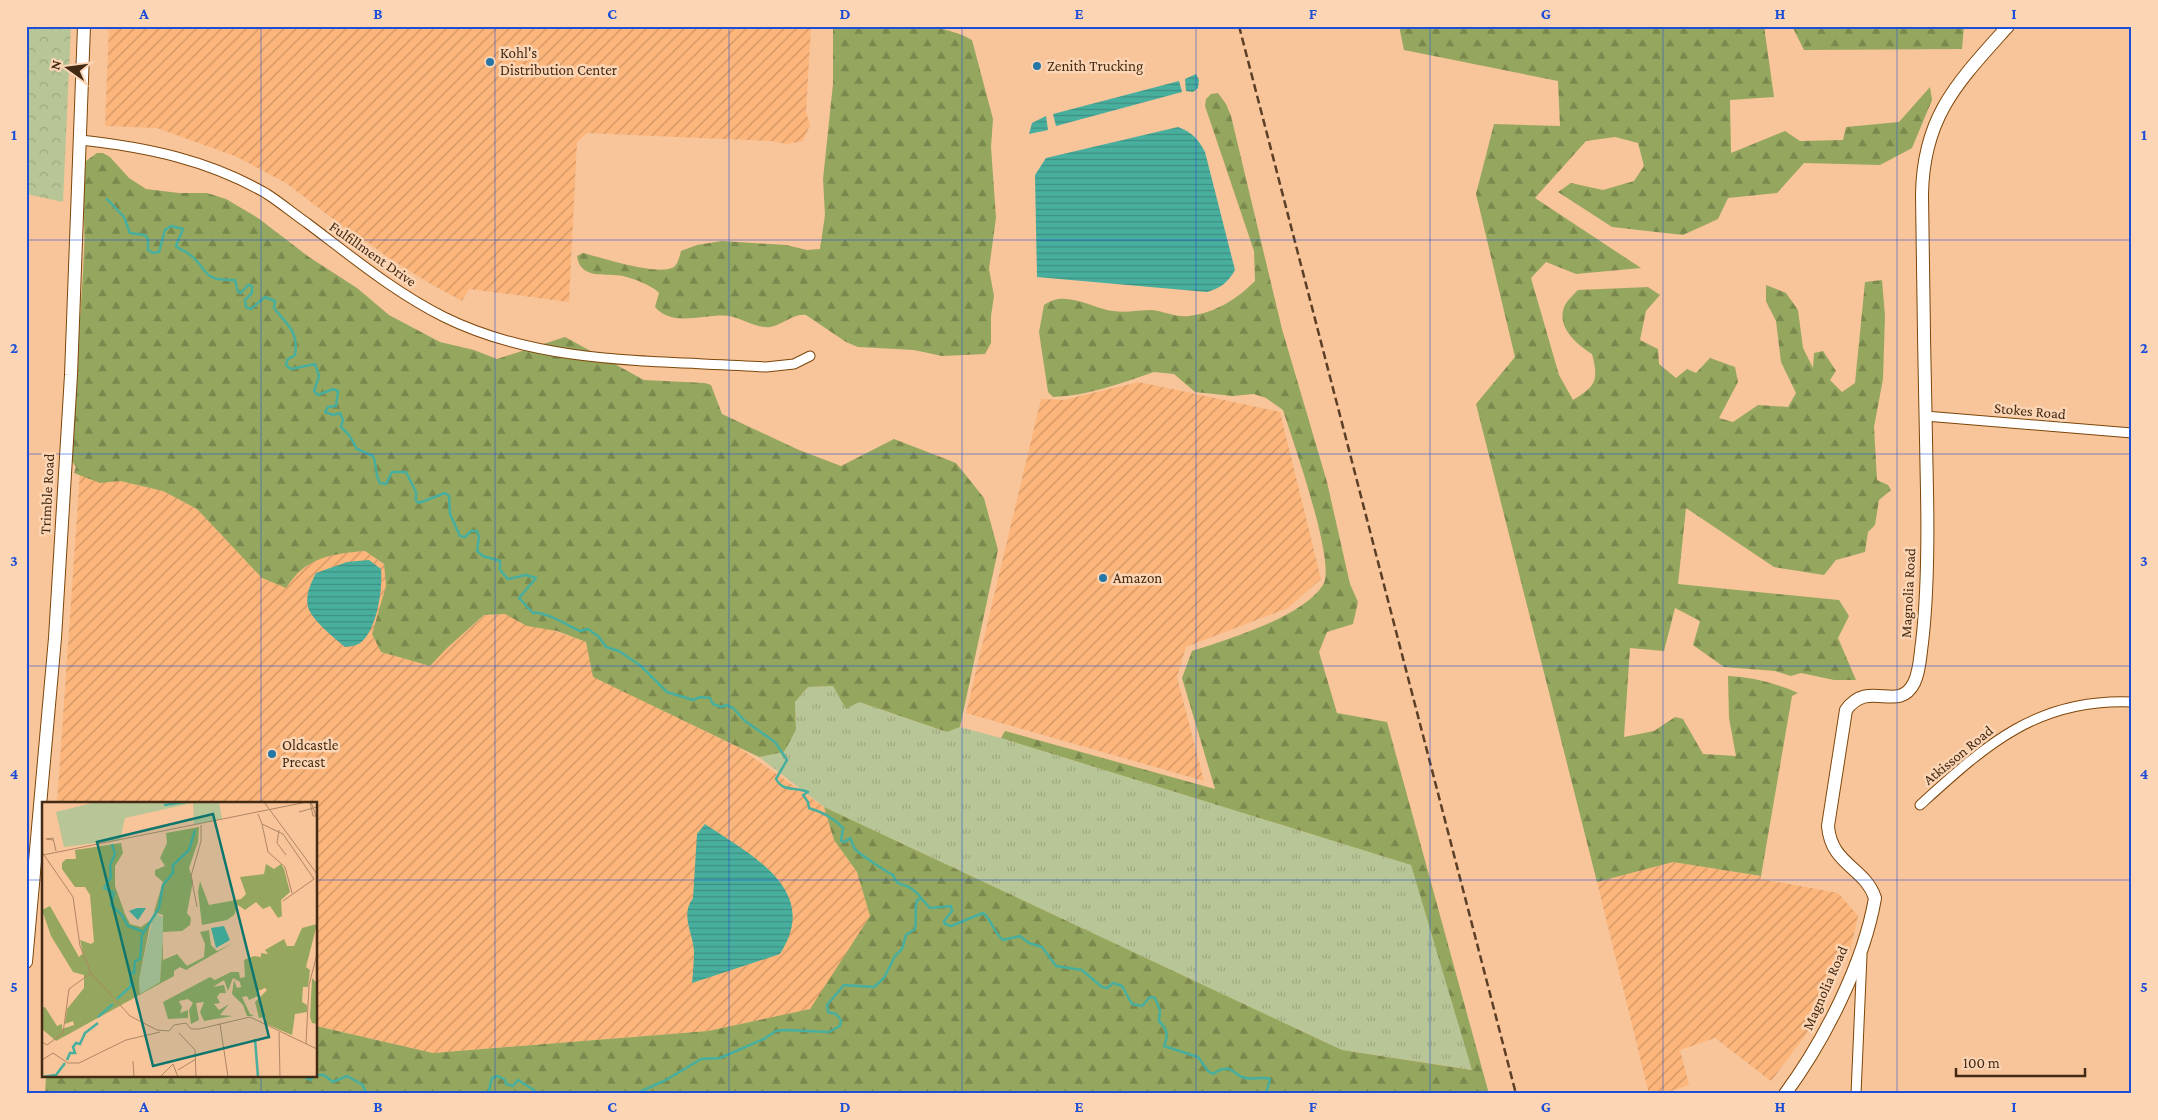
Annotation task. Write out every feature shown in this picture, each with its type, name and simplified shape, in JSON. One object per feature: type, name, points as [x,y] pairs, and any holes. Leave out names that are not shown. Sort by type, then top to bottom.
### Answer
[{"type":"street","name":"Trimble Road","points":[[26,962],[55,638],[71,375],[84,26]]},
{"type":"street","name":"Magnolia Road","points":[[1785,1094],[1801,1072],[1838,1004],[1862,945],[1875,898],[1867,884],[1832,847],[1828,826],[1846,710],[1852,701],[1861,696],[1899,697],[1909,691],[1914,682],[1919,664],[1927,576],[1922,195],[1926,146],[1939,115],[1954,87],[2008,26]]},
{"type":"street","name":"Fulfillment Drive","points":[[80,140],[149,149],[218,169],[268,195],[389,286],[444,317],[519,345],[576,355],[766,367],[794,364],[810,356]]},
{"type":"street","name":"Stokes Road","points":[[1925,416],[2132,433]]},
{"type":"street","name":"Atkisson Road","points":[[1920,805],[1972,758],[2013,729],[2054,713],[2078,707],[2132,702]]},
{"type":"street","points":[[1856,1094],[1862,995],[1862,945]]},
{"type":"shaded area","name":"Kohl's Distribution Center","points":[[109,26],[811,26],[806,112],[810,125],[803,141],[786,144],[772,141],[587,133],[577,142],[569,302],[469,289],[462,301],[429,283],[369,243],[358,238],[286,183],[235,156],[157,128],[105,126]]},
{"type":"shaded area","points":[[1139,382],[1280,412],[1321,579],[1288,608],[1186,647],[1177,677],[1204,781],[966,713],[1041,399],[1064,400]]},
{"type":"shaded area","points":[[80,472],[163,491],[197,509],[262,578],[286,587],[294,576],[314,560],[335,554],[365,551],[384,564],[386,586],[372,634],[381,652],[430,666],[447,648],[485,615],[505,614],[586,642],[594,677],[738,747],[824,807],[834,840],[857,872],[870,916],[811,1009],[708,1031],[433,1053],[318,1026],[318,802],[57,802]]},
{"type":"shaded area","points":[[1673,862],[1761,876],[1761,879],[1838,893],[1858,916],[1850,951],[1827,998],[1805,1036],[1771,1081],[1715,1038],[1680,1050],[1689,1085],[1662,1094],[1649,1094],[1597,882]]},
{"type":"green space","points":[[26,26],[71,26],[63,202],[26,194]]},
{"type":"green space","points":[[833,26],[922,26],[957,33],[972,40],[993,119],[991,147],[996,218],[989,269],[994,296],[991,316],[991,343],[985,354],[942,356],[914,350],[858,347],[846,342],[806,315],[797,316],[770,327],[755,325],[729,316],[670,317],[655,307],[659,293],[652,287],[623,276],[588,272],[579,264],[577,256],[583,253],[645,268],[668,269],[676,265],[681,251],[697,245],[722,241],[786,245],[807,250],[820,249],[825,215],[823,179],[833,84]]},
{"type":"green space","points":[[1399,26],[1764,26],[1774,97],[1730,100],[1731,153],[1785,131],[1800,141],[1843,140],[1846,127],[1899,122],[1930,87],[1932,100],[1912,148],[1880,165],[1804,163],[1777,193],[1728,198],[1718,219],[1683,235],[1612,227],[1558,192],[1571,183],[1603,190],[1634,181],[1644,166],[1638,143],[1615,137],[1586,141],[1535,198],[1641,268],[1576,274],[1546,262],[1531,278],[1559,375],[1573,400],[1587,391],[1594,382],[1595,376],[1592,354],[1574,340],[1565,327],[1563,320],[1565,305],[1578,290],[1648,287],[1660,295],[1646,311],[1640,340],[1658,349],[1659,364],[1676,378],[1687,369],[1696,373],[1710,358],[1735,367],[1738,382],[1719,418],[1733,422],[1758,405],[1788,407],[1796,393],[1781,362],[1776,321],[1766,301],[1766,285],[1786,293],[1798,310],[1803,348],[1813,368],[1814,353],[1823,351],[1836,371],[1830,380],[1842,392],[1855,383],[1865,282],[1882,280],[1885,316],[1883,379],[1874,427],[1877,480],[1888,485],[1891,490],[1879,500],[1875,525],[1868,532],[1865,552],[1836,560],[1824,575],[1774,567],[1686,508],[1678,584],[1839,600],[1849,616],[1838,638],[1856,680],[1834,680],[1801,673],[1791,676],[1775,671],[1724,667],[1693,645],[1700,621],[1675,608],[1664,651],[1630,648],[1624,737],[1654,731],[1675,717],[1683,719],[1703,754],[1736,756],[1729,718],[1728,676],[1763,681],[1798,693],[1792,696],[1761,876],[1673,862],[1597,882],[1476,404],[1515,357],[1476,194],[1494,124],[1560,126],[1558,81],[1404,50]]},
{"type":"green space","points":[[1792,26],[1964,26],[1962,49],[1804,50]]},
{"type":"green space","points":[[1218,93],[1226,104],[1231,116],[1282,329],[1327,482],[1350,584],[1358,602],[1353,624],[1327,632],[1319,652],[1337,713],[1387,722],[1489,1094],[45,1094],[46,1078],[318,1078],[318,1026],[433,1053],[708,1031],[810,1009],[870,916],[857,872],[834,840],[824,807],[1342,1050],[1472,1070],[1411,865],[1001,738],[1005,731],[1215,789],[1182,678],[1192,651],[1243,634],[1282,617],[1313,597],[1323,585],[1326,573],[1324,553],[1312,500],[1283,410],[1266,398],[1254,394],[1233,396],[1195,392],[1174,374],[1154,372],[1079,394],[1053,397],[1048,392],[1039,332],[1044,305],[1052,301],[1069,299],[1113,311],[1152,310],[1189,316],[1208,312],[1225,304],[1241,294],[1255,281],[1254,251],[1205,106],[1206,99],[1211,94]]},
{"type":"green space","points":[[97,153],[103,153],[110,157],[129,178],[146,189],[179,193],[207,193],[226,199],[258,218],[309,257],[357,288],[389,315],[440,342],[474,350],[497,359],[565,337],[644,380],[705,383],[711,385],[722,414],[799,450],[841,466],[894,439],[956,463],[984,498],[998,550],[960,727],[947,732],[859,702],[846,709],[833,686],[808,687],[795,702],[796,730],[784,752],[759,757],[593,677],[586,642],[557,631],[527,626],[505,614],[484,615],[430,666],[381,652],[372,634],[386,586],[384,564],[365,551],[330,556],[311,563],[286,588],[262,578],[197,509],[163,491],[120,481],[100,483],[74,473],[76,467],[72,461],[75,383],[83,278],[83,183],[86,161]]},
{"type":"green space","points":[[833,686],[859,702],[947,732],[960,727],[1001,738],[1411,865],[1473,1070],[1342,1050],[824,807],[759,757],[784,752],[796,730],[795,702],[808,687]]},
{"type":"water","points":[[1196,74],[1199,80],[1198,88],[1193,92],[1186,91],[1185,79]]},
{"type":"water","points":[[1179,81],[1182,92],[1056,126],[1053,114]]},
{"type":"water","points":[[1046,116],[1048,130],[1029,134],[1032,123]]},
{"type":"water","points":[[1178,127],[1194,136],[1205,152],[1235,270],[1226,282],[1220,287],[1207,292],[1037,277],[1035,175],[1046,158]]},
{"type":"water","points":[[369,560],[381,569],[378,609],[366,637],[358,644],[345,647],[310,612],[307,603],[309,589],[316,573],[347,562]]},
{"type":"water","points":[[705,824],[742,848],[775,876],[787,892],[792,911],[791,931],[780,954],[692,983],[694,951],[687,917],[689,904],[693,898],[697,834]]},
{"type":"waterway","points":[[107,199],[124,217],[130,233],[145,235],[148,239],[148,250],[153,253],[159,252],[165,230],[171,226],[183,229],[176,246],[196,259],[206,273],[224,280],[235,280],[238,292],[241,293],[248,285],[252,286],[252,293],[245,300],[246,307],[251,309],[265,297],[275,301],[274,308],[294,334],[295,355],[287,360],[286,365],[291,369],[315,364],[319,376],[314,391],[318,395],[333,389],[338,391],[336,406],[328,407],[325,412],[333,415],[340,413],[343,420],[341,427],[349,435],[357,449],[373,456],[380,483],[386,484],[392,472],[406,472],[416,492],[416,501],[419,503],[445,493],[449,496],[450,514],[460,536],[465,537],[471,531],[477,531],[479,537],[477,551],[483,556],[500,561],[500,570],[508,579],[526,575],[536,578],[519,598],[533,613],[550,616],[580,631],[588,629],[599,637],[606,647],[619,651],[641,666],[667,692],[693,700],[700,697],[710,698],[713,704],[721,707],[726,705],[733,708],[745,721],[775,742],[787,760],[776,779],[779,783],[786,788],[808,792],[803,795],[808,802],[809,808],[827,815],[843,828],[841,841],[845,842],[850,838],[857,851],[893,875],[899,883],[912,889],[930,908],[951,906],[952,911],[944,921],[945,924],[951,926],[983,913],[1003,940],[1020,936],[1029,943],[1042,947],[1056,966],[1082,970],[1102,987],[1107,988],[1113,983],[1122,986],[1132,1004],[1142,1006],[1150,997],[1155,998],[1160,1010],[1159,1021],[1166,1032],[1164,1046],[1198,1057],[1208,1071],[1213,1074],[1227,1069],[1246,1078],[1270,1079],[1266,1094]]},
{"type":"waterway","points":[[635,1094],[666,1080],[701,1059],[720,1058],[764,1039],[776,1031],[829,1032],[840,1026],[841,1020],[836,1014],[828,1012],[827,1005],[844,985],[874,987],[884,978],[895,956],[902,949],[906,935],[915,929],[916,903],[917,900],[921,899]]},
{"type":"waterway","points":[[318,1075],[324,1075],[333,1082],[347,1076],[363,1085],[366,1094]]},
{"type":"waterway","points":[[488,1094],[492,1078],[498,1076],[505,1080],[506,1084],[513,1086],[518,1080],[534,1090],[533,1094]]},
{"type":"waterway","points":[[306,1078],[310,1080],[312,1078]]},
{"type":"railway","points":[[1239,26],[1516,1094]]},
{"type":"place","name":"Kohl's Distribution Center","points":[[490,62]]},
{"type":"place","name":"Zenith Trucking","points":[[1037,66]]},
{"type":"place","name":"Amazon","points":[[1103,578]]},
{"type":"place","name":"Oldcastle Precast","points":[[272,754]]}]
